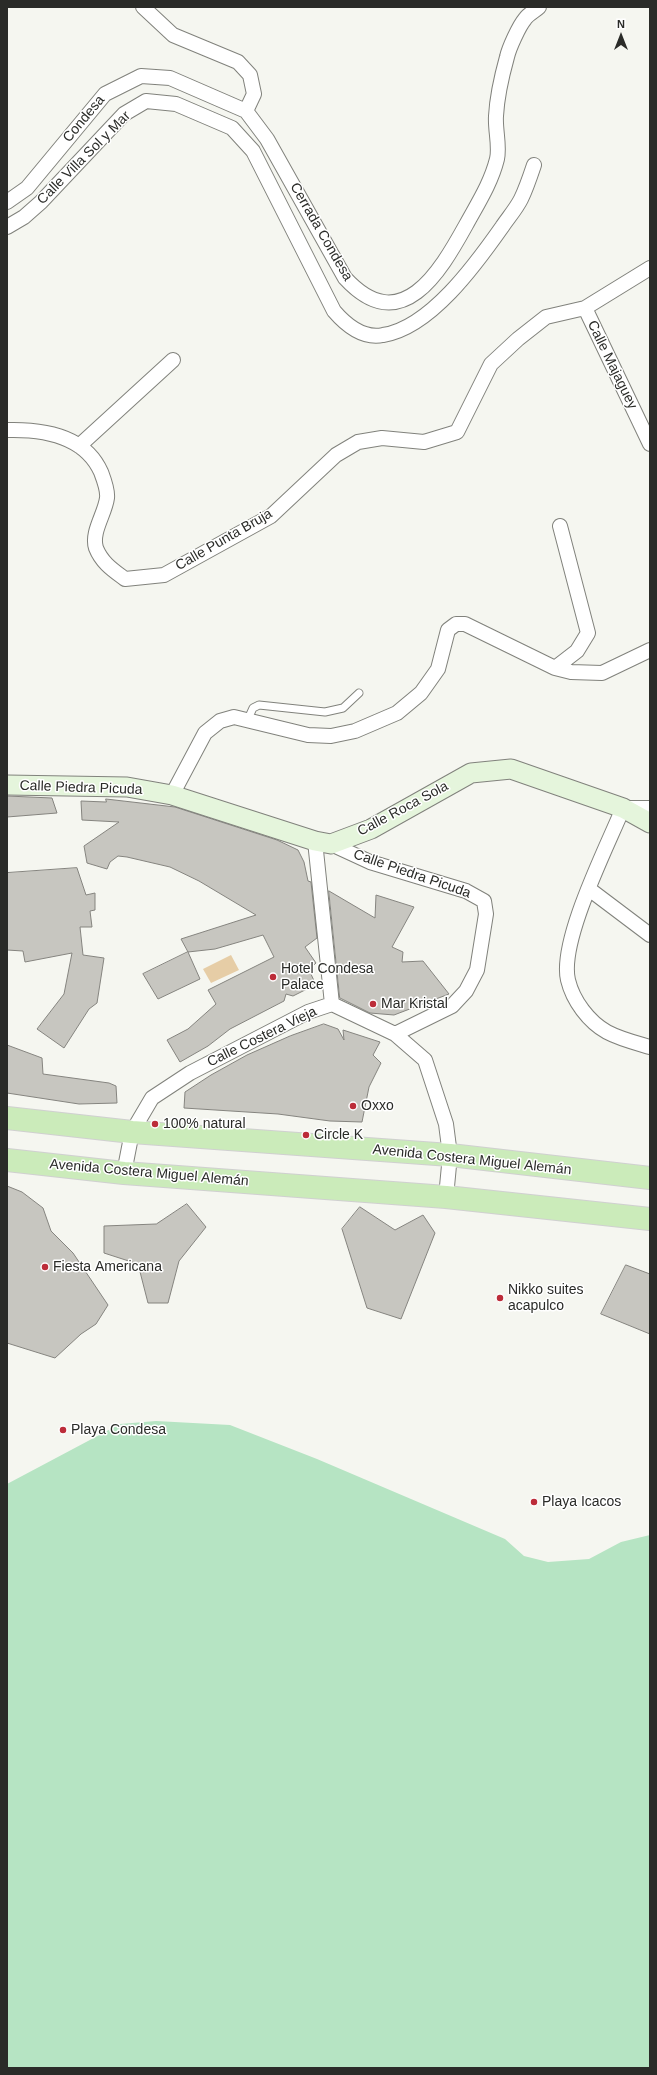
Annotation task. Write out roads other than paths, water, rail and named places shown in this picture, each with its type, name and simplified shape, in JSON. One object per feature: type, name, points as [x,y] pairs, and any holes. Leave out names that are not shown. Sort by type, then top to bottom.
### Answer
[{"type":"main road","name":"Calle Roca Sola","points":[[323,842],[370,828],[471,773],[511,769],[623,808],[650,822]]},
{"type":"main road","name":"Calle Piedra Picuda","points":[[7,785],[127,787],[172,795],[323,842]]},
{"type":"main road","name":"Avenida Costera Miguel Alemán","points":[[7,1118],[132,1132],[450,1156],[650,1178]]},
{"type":"main road","name":"Avenida Costera Miguel Alemán","points":[[7,1160],[124,1173],[446,1197],[650,1219]]},
{"type":"street","points":[[144,7],[173,35],[238,62],[250,75],[254,94],[246,111]]},
{"type":"street","name":"Cerrada Condesa","points":[[246,111],[267,139],[346,278],[358,292],[374,300],[392,302],[411,297],[424,288],[447,261],[490,182],[497,157],[496,116],[507,55],[525,18],[539,7]]},
{"type":"street","name":"Condesa","points":[[7,202],[27,188],[105,94],[141,76],[170,78],[246,111]]},
{"type":"street","name":"Calle Villa Sol y Mar","points":[[7,227],[24,217],[41,202],[124,114],[146,101],[176,104],[232,128]]},
{"type":"street","name":"Cerrada Condesa","points":[[232,128],[253,151],[334,311],[346,324],[362,333],[382,336],[405,328],[443,300],[483,254],[520,200],[534,165]]},
{"type":"street","name":"Calle Punta Bruja","points":[[7,430],[34,431],[58,435],[79,446],[96,462],[105,481],[107,498],[96,537],[96,547],[103,562],[125,579],[164,575],[271,516],[336,456],[358,442],[382,438],[424,442],[457,432],[491,364],[518,339],[546,317],[585,308],[650,268]]},
{"type":"street","name":"Calle Majaguey","points":[[585,308],[650,444]]},
{"type":"street","points":[[79,446],[173,360]]},
{"type":"street","points":[[555,668],[577,651],[588,633],[560,526]]},
{"type":"street","points":[[172,795],[206,733],[220,721],[234,717],[248,719],[308,735],[331,736],[355,731],[397,713],[421,693],[438,669],[448,630],[456,624],[465,624],[555,668],[571,672],[602,673],[650,650]]},
{"type":"street","points":[[650,808],[623,808],[579,911],[568,959],[568,980],[580,1008],[607,1032],[650,1047]]},
{"type":"street","points":[[323,842],[332,1004]]},
{"type":"street","name":"Calle Piedra Picuda","points":[[323,842],[370,862],[466,891],[484,901],[486,914],[477,970],[466,991],[452,1006],[395,1034]]},
{"type":"street","points":[[589,889],[650,935]]},
{"type":"street","name":"Calle Costera Vieja","points":[[124,1173],[132,1132],[152,1098],[190,1073],[308,1012],[332,1004],[395,1034],[425,1060],[446,1124],[450,1156],[446,1197]]},
{"type":"lane","points":[[248,719],[253,708],[259,706],[325,712],[343,708],[360,693]]},
{"type":"place","name":"Hotel Condesa Palace","points":[[273,977]]},
{"type":"place","name":"Mar Kristal","points":[[373,1004]]},
{"type":"place","name":"Oxxo","points":[[353,1106]]},
{"type":"place","name":"100% natural","points":[[155,1124]]},
{"type":"place","name":"Circle K","points":[[306,1135]]},
{"type":"place","name":"Fiesta Americana","points":[[45,1267]]},
{"type":"place","name":"Nikko suites acapulco","points":[[500,1298]]},
{"type":"place","name":"Playa Condesa","points":[[63,1430]]},
{"type":"place","name":"Playa Icacos","points":[[534,1502]]}]
